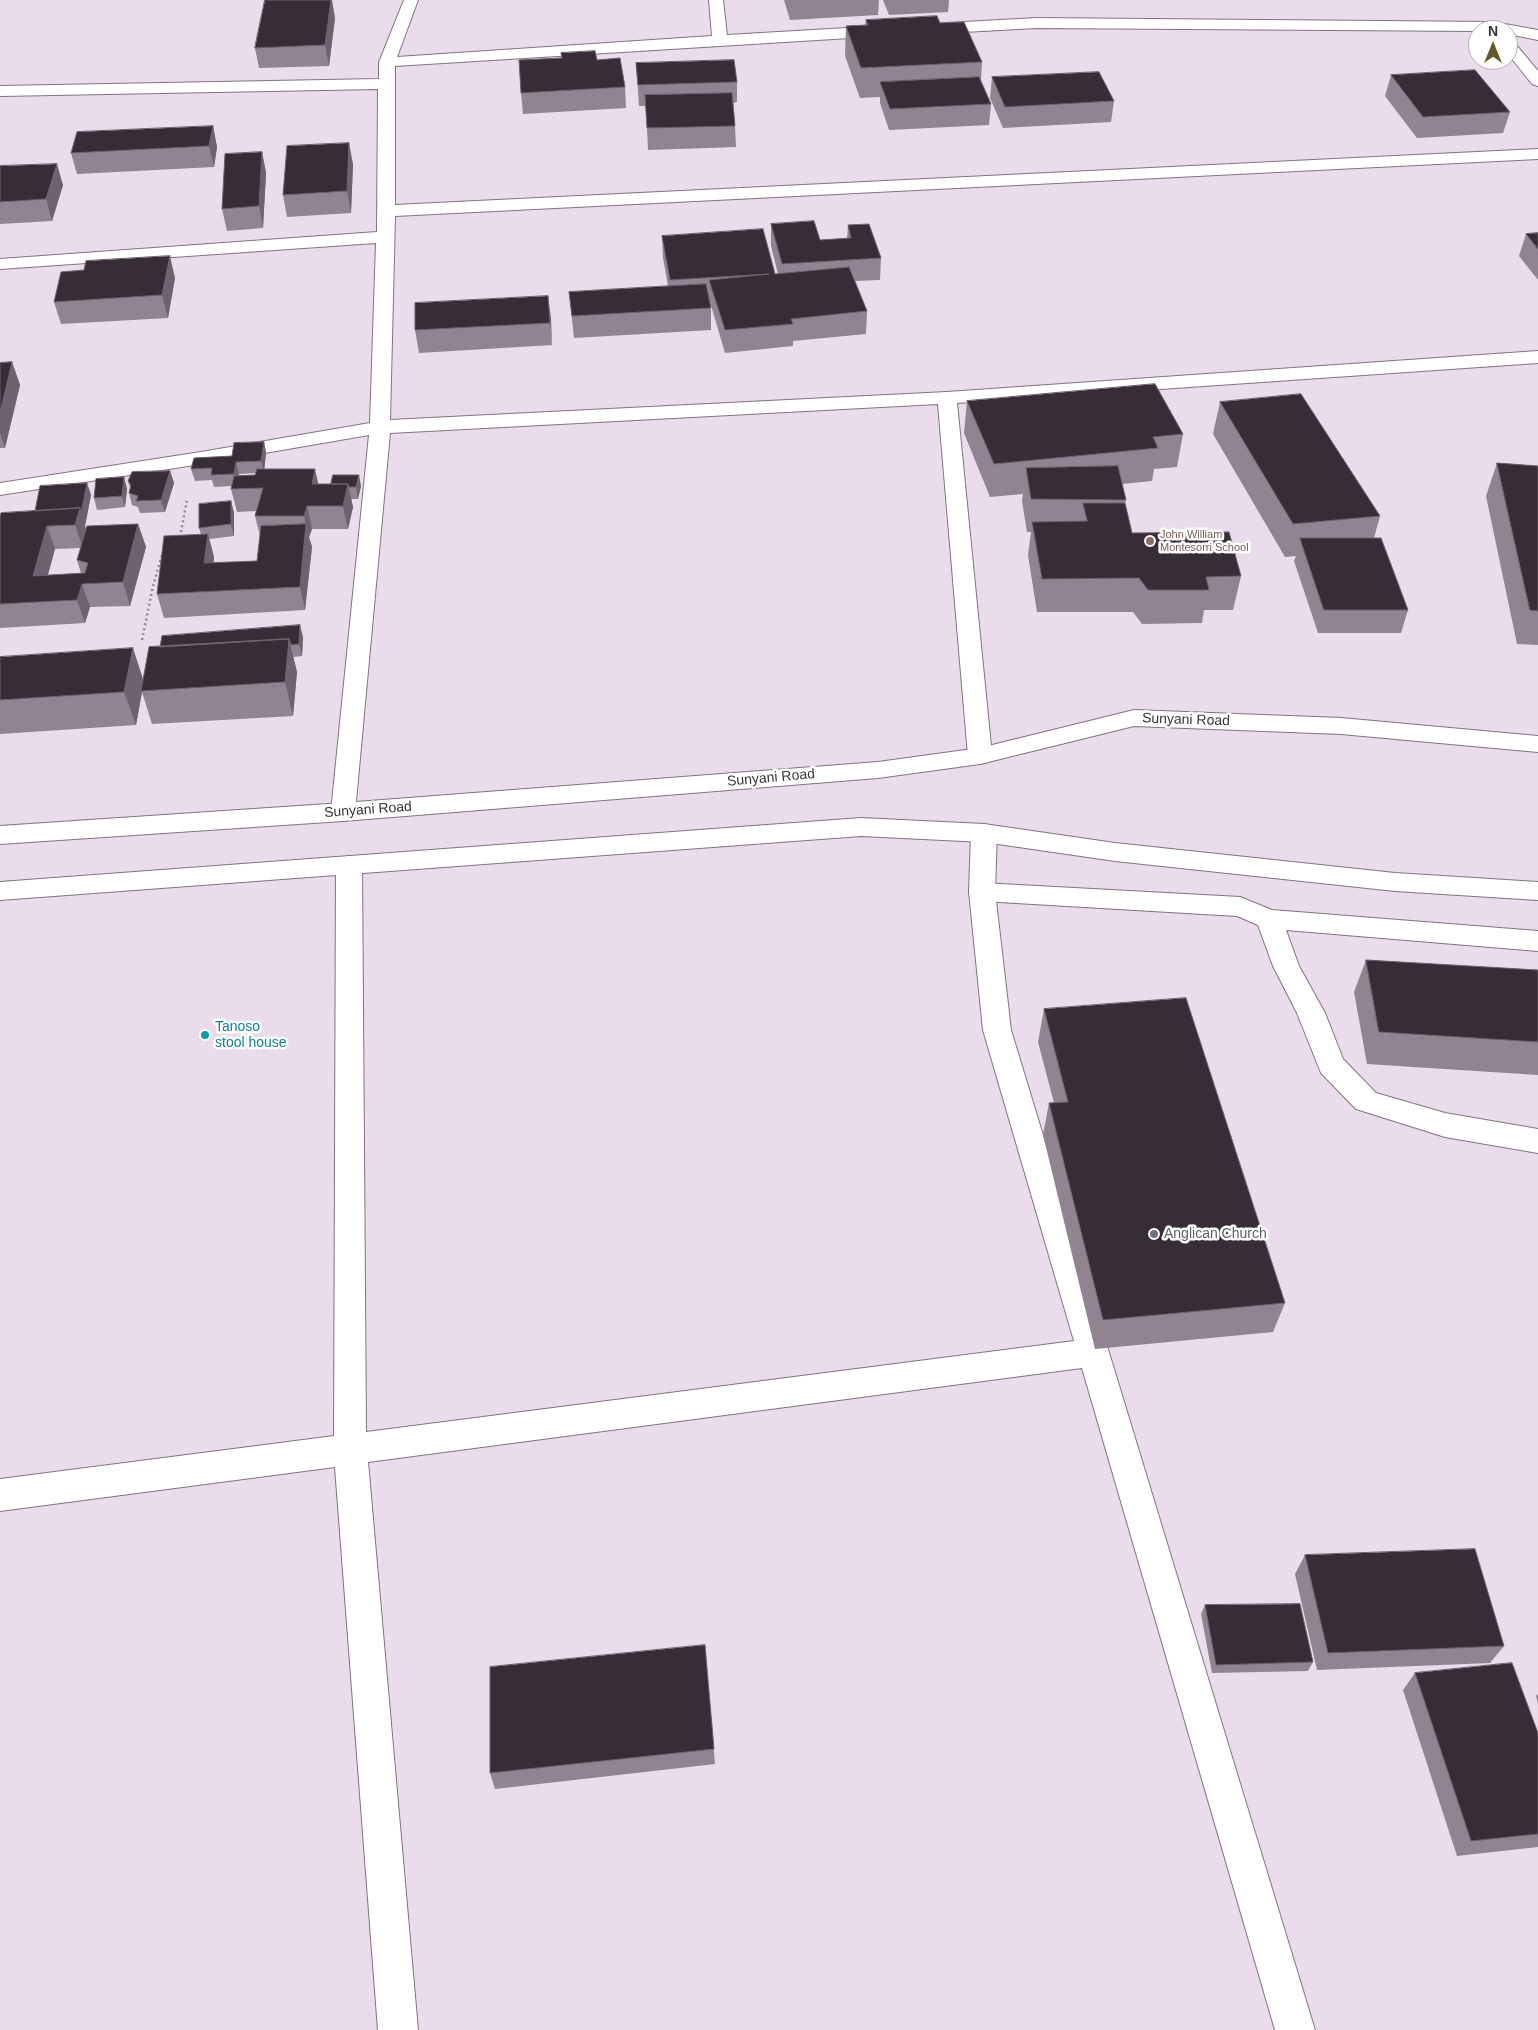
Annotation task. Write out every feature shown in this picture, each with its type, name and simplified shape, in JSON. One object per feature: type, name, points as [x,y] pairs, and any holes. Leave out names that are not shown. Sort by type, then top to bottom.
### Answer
[{"type":"street","points":[[343,812],[380,427],[386,211],[385,84],[387,62],[412,0]]},
{"type":"street","points":[[716,0],[720,40]]},
{"type":"street","points":[[1029,8],[1036,23]]},
{"type":"street","points":[[918,29],[1036,23],[1468,28]]},
{"type":"street","points":[[387,62],[898,30]]},
{"type":"street","points":[[1518,32],[1538,35]]},
{"type":"street","points":[[1518,56],[1538,81]]},
{"type":"street","points":[[0,91],[385,84]]},
{"type":"street","points":[[386,211],[1538,154]]},
{"type":"street","points":[[0,264],[385,237]]},
{"type":"street","points":[[0,489],[175,462],[380,427],[947,398],[1538,357]]},
{"type":"street","points":[[947,398],[980,756]]},
{"type":"street","name":"Sunyani Road","points":[[0,835],[343,812],[868,771],[980,756],[1134,718],[1341,726],[1538,744]]},
{"type":"street","points":[[0,891],[861,827],[984,833],[1115,852],[1395,882],[1538,891]]},
{"type":"street","points":[[984,833],[982,892],[997,1030],[1295,2030]]},
{"type":"street","points":[[349,865],[350,1450],[398,2030]]},
{"type":"street","points":[[982,892],[1240,907],[1270,919],[1538,941]]},
{"type":"street","points":[[1270,919],[1286,966],[1311,1013],[1331,1065],[1366,1100],[1445,1125],[1538,1141]]},
{"type":"street","points":[[0,1494],[1092,1353]]},
{"type":"path","points":[[174,543],[180,538],[188,504],[185,484],[175,462]]},
{"type":"path","points":[[142,640],[153,586],[163,553]]},
{"type":"building","points":[[265,0],[331,0],[325,45],[255,48]]},
{"type":"building","points":[[937,16],[940,23],[964,22],[982,62],[861,68],[846,26],[868,25],[866,20]]},
{"type":"building","points":[[595,51],[597,60],[620,58],[625,87],[521,93],[519,60],[562,58],[561,53]]},
{"type":"building","points":[[734,60],[737,82],[638,85],[636,63]]},
{"type":"building","points":[[1475,70],[1510,112],[1423,117],[1391,75]]},
{"type":"building","points":[[1099,72],[1114,101],[1005,107],[992,77]]},
{"type":"building","points":[[979,77],[991,104],[890,109],[880,82]]},
{"type":"building","points":[[732,93],[735,126],[647,128],[645,95]]},
{"type":"building","points":[[213,126],[209,146],[71,153],[77,132]]},
{"type":"building","points":[[349,143],[347,191],[283,195],[287,146]]},
{"type":"building","points":[[262,152],[259,206],[222,209],[225,154]]},
{"type":"building","points":[[57,164],[46,199],[0,202],[0,166]]},
{"type":"building","points":[[814,221],[820,240],[851,238],[848,225],[869,224],[881,258],[782,264],[771,224]]},
{"type":"building","points":[[763,229],[775,274],[849,267],[867,311],[791,319],[793,324],[725,330],[709,280],[769,274],[670,280],[662,236]]},
{"type":"building","points":[[1538,233],[1538,249],[1526,234]]},
{"type":"building","points":[[170,256],[162,295],[54,302],[61,272],[84,270],[86,261]]},
{"type":"building","points":[[706,284],[711,308],[572,316],[569,292]]},
{"type":"building","points":[[548,296],[550,323],[415,330],[415,303]]},
{"type":"building","points":[[12,362],[0,413],[0,363]]},
{"type":"building","points":[[1155,384],[1183,434],[1153,437],[1158,448],[994,464],[967,401]]},
{"type":"building","points":[[1301,394],[1380,516],[1293,524],[1220,402]]},
{"type":"building","points":[[264,442],[261,461],[236,462],[234,474],[211,475],[212,468],[191,469],[194,458],[232,456],[234,443]]},
{"type":"building","points":[[1497,463],[1538,466],[1538,611],[1530,610]]},
{"type":"building","points":[[1118,466],[1126,500],[1031,499],[1026,468]]},
{"type":"building","points":[[257,469],[315,469],[312,484],[348,484],[343,506],[307,506],[304,516],[255,516],[263,488],[231,489],[234,476],[255,475]]},
{"type":"building","points":[[170,471],[161,500],[136,501],[138,496],[129,493],[131,485],[128,481],[132,472]]},
{"type":"building","points":[[333,475],[359,475],[356,487],[349,487],[348,484],[331,484]]},
{"type":"building","points":[[124,477],[122,496],[94,498],[96,479]]},
{"type":"building","points":[[87,483],[81,514],[80,508],[35,511],[40,486]]},
{"type":"building","points":[[231,501],[231,524],[199,528],[199,504]]},
{"type":"building","points":[[1083,503],[1125,503],[1132,533],[1229,532],[1241,576],[1206,577],[1209,590],[1148,590],[1139,578],[1042,579],[1032,522],[1087,521]]},
{"type":"building","points":[[80,508],[75,525],[47,526],[33,576],[85,573],[88,563],[77,560],[87,526],[138,524],[123,582],[82,584],[77,600],[0,604],[1,513]]},
{"type":"building","points":[[306,524],[300,587],[157,594],[164,536],[208,534],[204,563],[257,561],[261,526]]},
{"type":"building","points":[[1300,538],[1381,538],[1408,610],[1324,610]]},
{"type":"building","points":[[300,625],[299,644],[291,645],[289,639],[160,647],[162,636]]},
{"type":"building","points":[[289,639],[285,682],[141,691],[149,647]]},
{"type":"building","points":[[133,648],[124,692],[0,700],[0,657]]},
{"type":"building","points":[[1366,960],[1538,970],[1538,1042],[1379,1032]]},
{"type":"building","name":"Anglican Church","points":[[1186,998],[1285,1303],[1103,1320],[1049,1103],[1068,1102],[1044,1009]]},
{"type":"building","points":[[1475,1549],[1504,1646],[1328,1653],[1305,1555]]},
{"type":"building","points":[[1300,1604],[1313,1662],[1216,1665],[1205,1605]]},
{"type":"building","points":[[705,1645],[714,1749],[490,1773],[490,1667]]},
{"type":"building","points":[[1512,1663],[1538,1733],[1538,1834],[1471,1841],[1415,1673]]},
{"type":"place","name":"John William Montesorri School","points":[[1150,541]]},
{"type":"place","name":"Tanoso stool house","points":[[205,1035]]},
{"type":"place","name":"Anglican Church","points":[[1154,1234]]}]
